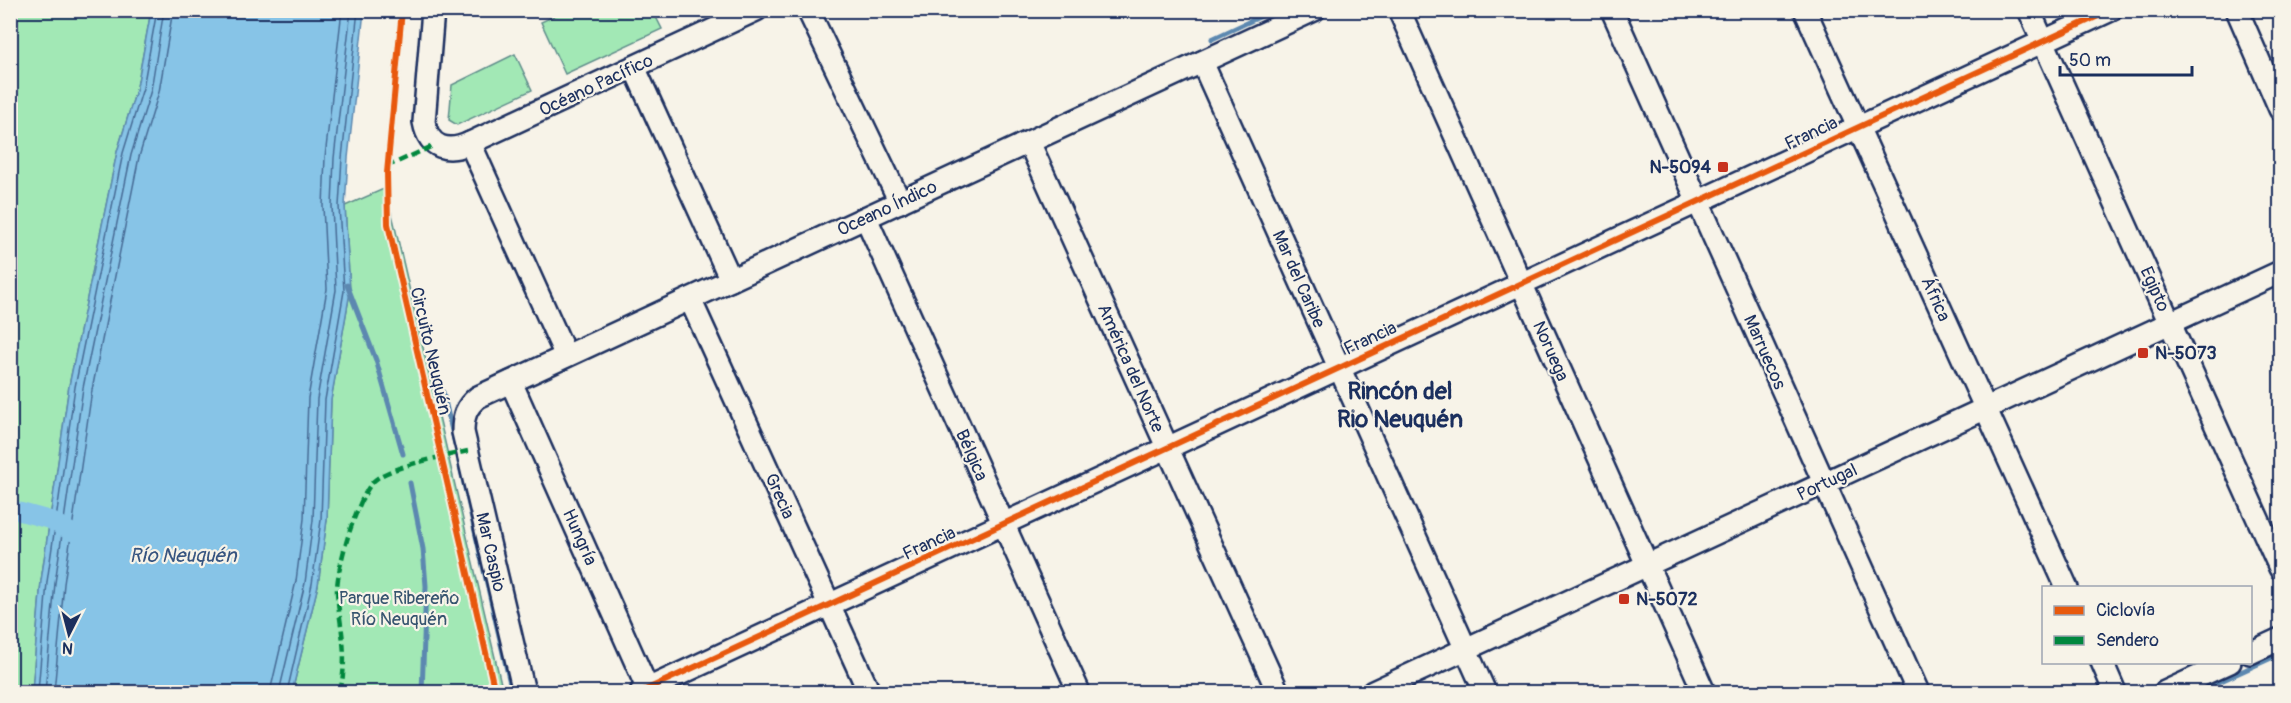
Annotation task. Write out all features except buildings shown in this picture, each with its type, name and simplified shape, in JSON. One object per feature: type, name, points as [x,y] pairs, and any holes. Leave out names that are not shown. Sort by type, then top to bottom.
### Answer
[{"type":"street","name":"Océano Pacífico","points":[[433,10],[424,122],[427,135],[435,145],[452,149],[470,143],[756,10]]},
{"type":"street","points":[[808,10],[900,202]]},
{"type":"street","name":"Oceano Índico","points":[[465,412],[478,397],[1314,10]]},
{"type":"street","name":"Noruega","points":[[1399,10],[1704,693]]},
{"type":"street","name":"Marruecos","points":[[1612,10],[1918,693]]},
{"type":"street","name":"África","points":[[1805,10],[2066,586]]},
{"type":"street","name":"Egipto","points":[[2029,10],[2280,568]]},
{"type":"street","name":"Francia","points":[[645,692],[2111,10]]},
{"type":"street","points":[[2237,10],[2280,109]]},
{"type":"street","name":"Mar del Caribe","points":[[1202,62],[1485,693]]},
{"type":"street","points":[[634,67],[731,280]]},
{"type":"street","name":"América del Norte","points":[[1029,142],[1278,693]]},
{"type":"street","points":[[470,143],[566,356]]},
{"type":"street","name":"Bélgica","points":[[866,218],[1079,693]]},
{"type":"street","name":"Portugal","points":[[1373,693],[2280,272]]},
{"type":"street","name":"Grecia","points":[[690,299],[869,693]]},
{"type":"street","name":"Hungría","points":[[511,382],[645,692]]},
{"type":"street","name":"Mar Caspio","points":[[465,412],[463,432],[524,693]]},
{"type":"street","points":[[2252,652],[2280,639]]},
{"type":"street","points":[[2102,664],[2115,693]]},
{"type":"street","points":[[2165,693],[2228,664]]},
{"type":"green space","points":[[567,10],[653,11],[662,29],[565,74],[541,22]]},
{"type":"green space","points":[[10,11],[151,11],[137,87],[117,152],[69,386],[41,581],[32,692],[10,692]]},
{"type":"green space","points":[[515,54],[532,90],[457,125],[449,120],[452,85]]},
{"type":"green space","name":"Parque Ribereño Río Neuquén","points":[[386,188],[503,692],[292,692],[318,585],[327,520],[331,400],[350,292],[345,206]]},
{"type":"water","name":"Río Neuquén","points":[[151,11],[364,11],[345,206],[350,292],[331,400],[327,520],[318,585],[292,692],[32,692],[41,581],[69,386],[117,152],[137,87]]},
{"type":"waterway","points":[[1212,39],[1274,10]]},
{"type":"waterway","points":[[347,285],[376,360],[403,454]]},
{"type":"waterway","points":[[443,392],[455,444]]},
{"type":"waterway","points":[[459,462],[512,692]]},
{"type":"waterway","points":[[410,483],[423,549],[426,586],[422,692]]},
{"type":"waterway","points":[[10,509],[50,520],[71,532]]},
{"type":"waterway","points":[[2197,692],[2280,654]]},
{"type":"marked path","points":[[386,167],[435,145]]},
{"type":"marked path","points":[[340,692],[344,653],[337,592],[338,581],[349,533],[368,488],[375,480],[393,470],[468,451]]},
{"type":"cycle path","name":"Circuito Neuquén","points":[[402,10],[387,173],[388,224],[495,692]]},
{"type":"cycle path","points":[[641,692],[2111,10]]},
{"type":"place","name":"N-5094","points":[[1723,167]]},
{"type":"place","name":"N-5073","points":[[2143,353]]},
{"type":"place","name":"N-5072","points":[[1624,599]]},
{"type":"district","name":"Rincón del Rio Neuquén","points":[[1400,405]]}]
